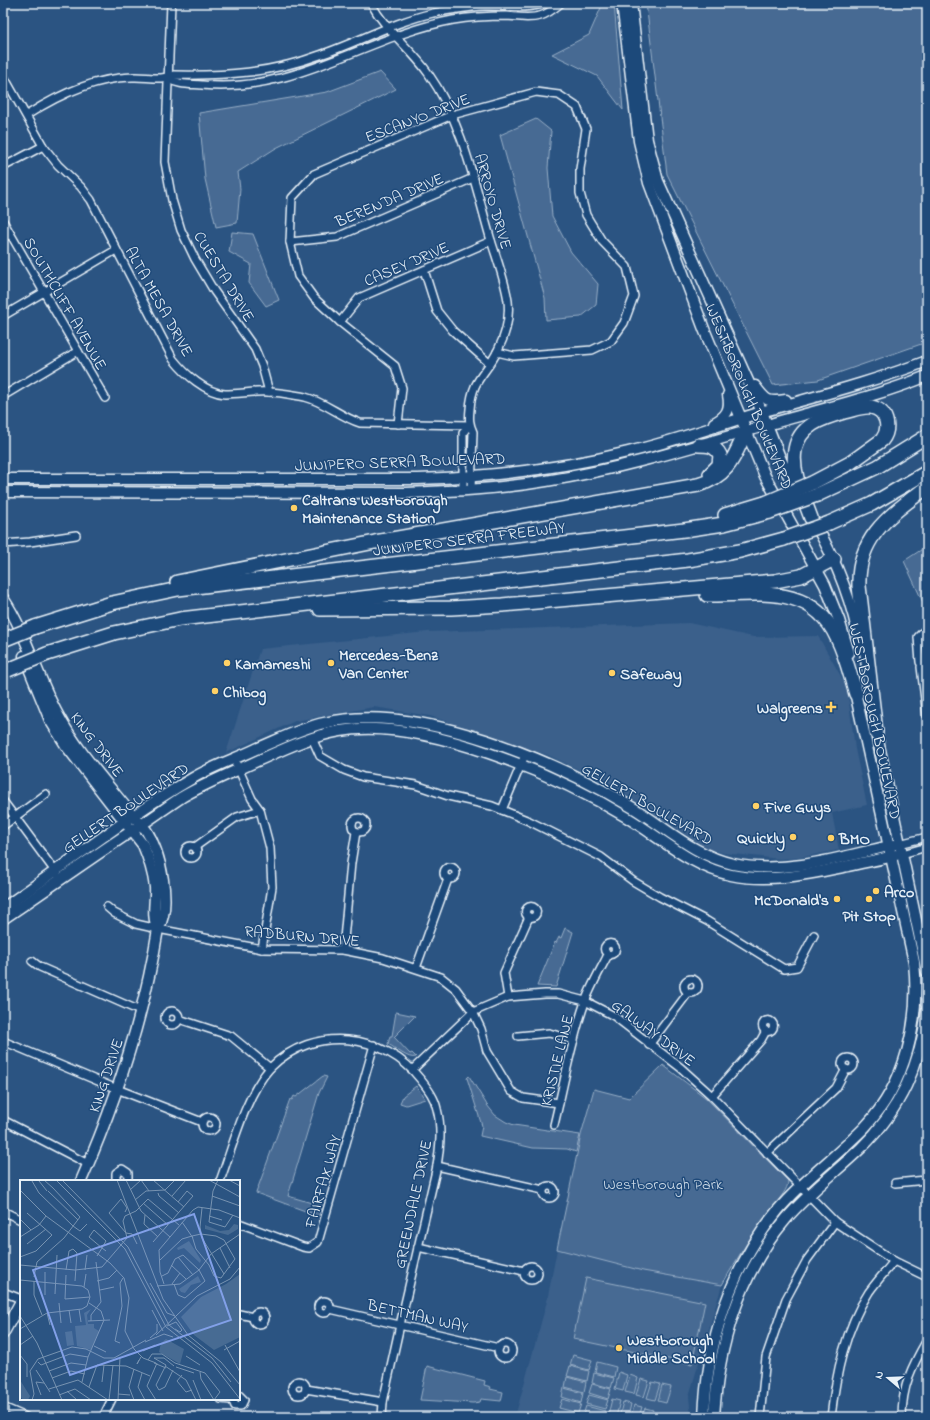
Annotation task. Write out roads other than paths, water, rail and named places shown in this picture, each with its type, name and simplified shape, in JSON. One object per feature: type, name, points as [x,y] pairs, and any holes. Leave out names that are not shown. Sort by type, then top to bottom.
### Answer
[{"type":"highway","points":[[811,518],[795,464],[795,450],[802,434],[817,421],[857,409],[872,407],[883,414],[887,426],[882,440],[815,489]]},
{"type":"highway","points":[[86,610],[187,580],[279,560],[675,490],[706,482],[720,474],[730,464],[744,425]]},
{"type":"highway","name":"JUNIPERO SERRA FREEWAY","points":[[3,640],[35,627],[86,610],[138,596],[191,587],[671,532],[724,524],[877,467],[927,436]]},
{"type":"highway","points":[[675,490],[704,478],[720,465],[720,455],[715,448],[695,439]]},
{"type":"highway","points":[[6,672],[47,654],[101,637],[153,624],[303,604],[688,560],[734,552],[784,539],[830,523],[883,498],[927,472]]},
{"type":"highway","points":[[876,732],[859,586],[860,566],[866,547],[877,529],[927,487]]},
{"type":"highway","points":[[303,604],[324,610],[455,608],[668,591],[780,581],[797,578],[834,559]]},
{"type":"highway","points":[[668,591],[677,595],[781,595],[807,603],[822,615],[835,633],[844,654],[856,694]]},
{"type":"main road","name":"WESTBOROUGH BOULEVARD","points":[[622,3],[636,126],[645,170],[704,329],[765,476],[817,569],[839,620],[849,656],[890,857],[914,962],[916,988],[915,1020],[907,1052],[894,1085],[879,1109],[865,1127],[778,1210],[759,1236],[743,1265],[728,1296],[718,1325],[710,1360],[704,1417]]},
{"type":"main road","name":"WESTBOROUGH BOULEVARD","points":[[631,3],[646,133],[653,167],[663,195],[762,412],[766,425],[789,478],[834,559],[848,597],[855,620],[876,732],[927,972]]},
{"type":"main road","name":"JUNIPERO SERRA BOULEVARD","points":[[744,425],[762,412],[927,361]]},
{"type":"main road","points":[[744,372],[764,398],[769,401],[827,393]]},
{"type":"main road","name":"JUNIPERO SERRA BOULEVARD","points":[[3,492],[407,493],[467,490],[520,485],[586,474],[695,439],[744,425],[766,425],[883,391],[927,376]]},
{"type":"main road","points":[[695,439],[723,418],[727,413],[730,403],[726,381]]},
{"type":"main road","name":"JUNIPERO SERRA BOULEVARD","points":[[3,479],[385,479],[467,477],[525,472],[577,464],[695,439]]},
{"type":"main road","name":"KING DRIVE","points":[[3,598],[15,616],[44,688],[58,716],[74,742],[130,823],[143,845],[150,862],[155,886],[154,920],[158,929]]},
{"type":"main road","name":"KING DRIVE","points":[[3,609],[10,618],[35,687],[50,720],[67,747],[130,823]]},
{"type":"main road","name":"GELLERT BOULEVARD","points":[[3,920],[58,876],[130,823],[158,799],[195,776],[312,726],[337,720],[367,717],[398,719],[438,727],[477,738],[524,755],[588,783],[636,810],[702,853],[731,863],[764,867],[790,866],[888,847],[900,849]]},
{"type":"main road","name":"GELLERT BOULEVARD","points":[[130,823],[142,825],[183,797],[239,769],[312,738],[353,729],[397,730],[466,747],[520,765],[603,804],[696,863],[729,874],[764,878],[790,877],[890,857],[900,849]]},
{"type":"main road","name":"KING DRIVE","points":[[81,1180],[117,1089],[132,1044],[158,929],[162,921],[164,897],[163,875],[157,854],[142,825]]},
{"type":"main road","name":"GELLERT BOULEVARD","points":[[3,908],[58,876]]},
{"type":"main road","points":[[914,962],[918,969],[927,972]]},
{"type":"main road","points":[[714,1417],[717,1381],[722,1351],[738,1299],[752,1270],[777,1230],[809,1196],[875,1134],[896,1105],[909,1079],[917,1057],[927,1010]]},
{"type":"main road","points":[[3,1334],[20,1302]]},
{"type":"street","name":"CUESTA DRIVE","points":[[170,3],[166,162],[172,200],[181,230],[214,291],[255,349],[262,366],[269,392]]},
{"type":"street","name":"ARROYO DRIVE","points":[[371,3],[387,28],[429,74],[452,115],[473,178],[508,300],[508,326],[497,352],[473,388],[469,425],[463,433],[467,490]]},
{"type":"street","points":[[27,115],[53,98],[90,84],[131,77],[167,78],[174,75],[239,74],[278,68],[320,55],[411,18],[483,6],[528,7],[544,3]]},
{"type":"street","points":[[167,78],[175,83],[222,86],[279,80],[314,69],[394,36],[435,24],[484,17],[528,18],[542,16],[560,3]]},
{"type":"street","name":"ALTA MESA DRIVE","points":[[3,74],[43,146],[58,165],[81,187],[91,200],[173,359],[183,371],[200,384],[223,394],[269,392],[306,398],[324,405],[346,418],[360,423],[469,425]]},
{"type":"street","name":"ESCANYO DRIVE","points":[[398,424],[402,388],[395,366],[340,322],[314,298],[298,276],[290,242],[292,198],[314,174],[452,115],[536,92],[559,95],[577,107],[586,129],[580,169],[580,193],[586,215],[602,241],[627,267],[634,296],[624,323],[611,341],[592,350],[514,356],[497,352]]},
{"type":"street","points":[[3,167],[43,146]]},
{"type":"street","name":"BERENDA DRIVE","points":[[290,242],[337,237],[473,178]]},
{"type":"street","name":"SOUTHCLIFF AVENUE","points":[[3,221],[105,398]]},
{"type":"street","points":[[3,238],[10,234]]},
{"type":"street","name":"CASEY DRIVE","points":[[340,322],[358,298],[491,241]]},
{"type":"street","points":[[3,316],[116,250]]},
{"type":"street","points":[[424,270],[437,311],[453,331],[489,363]]},
{"type":"street","points":[[3,396],[78,351]]},
{"type":"street","points":[[3,544],[30,542],[76,535]]},
{"type":"street","points":[[927,628],[918,637],[927,716]]},
{"type":"street","points":[[312,738],[320,756],[344,770],[362,777],[416,785],[448,796],[492,806],[529,821],[601,857],[633,881],[660,897],[707,921],[784,969],[797,967],[814,935]]},
{"type":"street","points":[[502,810],[524,755]]},
{"type":"street","points":[[234,759],[252,799],[260,810],[270,848],[272,887],[262,949]]},
{"type":"street","points":[[3,826],[46,794]]},
{"type":"street","points":[[3,801],[58,876]]},
{"type":"street","points":[[195,847],[237,817],[260,810]]},
{"type":"street","points":[[343,950],[352,850],[356,832]]},
{"type":"street","name":"GELLERT BOULEVARD","points":[[900,849],[927,837]]},
{"type":"street","name":"GELLERT BOULEVARD","points":[[900,849],[927,847]]},
{"type":"street","points":[[416,968],[448,879]]},
{"type":"street","name":"RADBURN DRIVE","points":[[107,907],[114,913],[136,924],[158,929],[262,949],[343,950],[383,958],[416,968],[448,982],[456,989],[473,1012],[481,1029],[487,1051],[511,1091],[524,1098],[559,1104]]},
{"type":"street","points":[[508,997],[504,973],[529,917]]},
{"type":"street","name":"KRISTIE LANE","points":[[554,1125],[574,1040],[585,1001],[608,955]]},
{"type":"street","points":[[32,960],[40,967],[140,1011]]},
{"type":"street","points":[[649,1045],[688,993]]},
{"type":"street","name":"GALWAY DRIVE","points":[[413,1069],[473,1012],[508,997],[558,994],[585,1001],[614,1016],[649,1045],[681,1068],[712,1096],[835,1222],[894,1261],[927,1277]]},
{"type":"street","points":[[179,1019],[231,1036],[270,1068]]},
{"type":"street","points":[[712,1096],[762,1040],[766,1031]]},
{"type":"street","points":[[518,1036],[549,1033],[574,1040]]},
{"type":"street","name":"GREENDALE DRIVE","points":[[220,1180],[252,1093],[270,1068],[298,1048],[326,1040],[351,1039],[374,1045],[389,1051],[413,1069],[430,1091],[437,1109],[440,1139],[437,1166],[400,1325],[382,1417]]},
{"type":"street","points":[[3,1041],[117,1089],[202,1122]]},
{"type":"street","name":"FAIRFAX WAY","points":[[240,1223],[303,1247],[309,1248],[318,1242],[374,1045]]},
{"type":"street","points":[[768,1153],[836,1088],[846,1069]]},
{"type":"street","points":[[3,1120],[88,1164]]},
{"type":"street","points":[[437,1166],[542,1190]]},
{"type":"street","points":[[117,1180],[115,1176],[119,1170],[127,1171],[129,1180]]},
{"type":"street","points":[[895,1183],[927,1179]]},
{"type":"street","points":[[3,1211],[20,1220]]},
{"type":"street","points":[[760,1417],[766,1357],[786,1299],[806,1260],[835,1222]]},
{"type":"street","points":[[418,1247],[524,1271]]},
{"type":"street","points":[[831,1417],[835,1380],[848,1336],[869,1293],[894,1261]]},
{"type":"street","points":[[3,1292],[20,1300]]},
{"type":"street","name":"BETTMAN WAY","points":[[330,1309],[499,1348]]},
{"type":"street","points":[[240,1314],[253,1317]]},
{"type":"street","points":[[902,1417],[902,1398],[912,1366],[927,1340]]},
{"type":"street","points":[[306,1389],[384,1402]]},
{"type":"street","points":[[232,1400],[235,1406],[241,1406],[244,1400],[240,1396]]},
{"type":"street","points":[[103,1417],[112,1400]]},
{"type":"street","points":[[3,1407],[26,1417]]},
{"type":"place","name":"Caltrans Westborough Maintenance Station","points":[[294,508]]},
{"type":"place","name":"Kamameshi","points":[[227,663]]},
{"type":"place","name":"Mercedes-Benz Van Center","points":[[331,663]]},
{"type":"place","name":"Safeway","points":[[612,673]]},
{"type":"place","name":"Chibog","points":[[215,691]]},
{"type":"place","name":"Walgreens","points":[[831,707]]},
{"type":"place","name":"Five Guys","points":[[756,806]]},
{"type":"place","name":"Quickly","points":[[793,837]]},
{"type":"place","name":"BMO","points":[[831,838]]},
{"type":"place","name":"Arco","points":[[876,891]]},
{"type":"place","name":"McDonald's","points":[[837,899]]},
{"type":"place","name":"Pit Stop","points":[[869,899]]},
{"type":"place","name":"Westborough Middle School","points":[[619,1348]]},
{"type":"park label","name":"Westborough Park","points":[[663,1183]]}]
